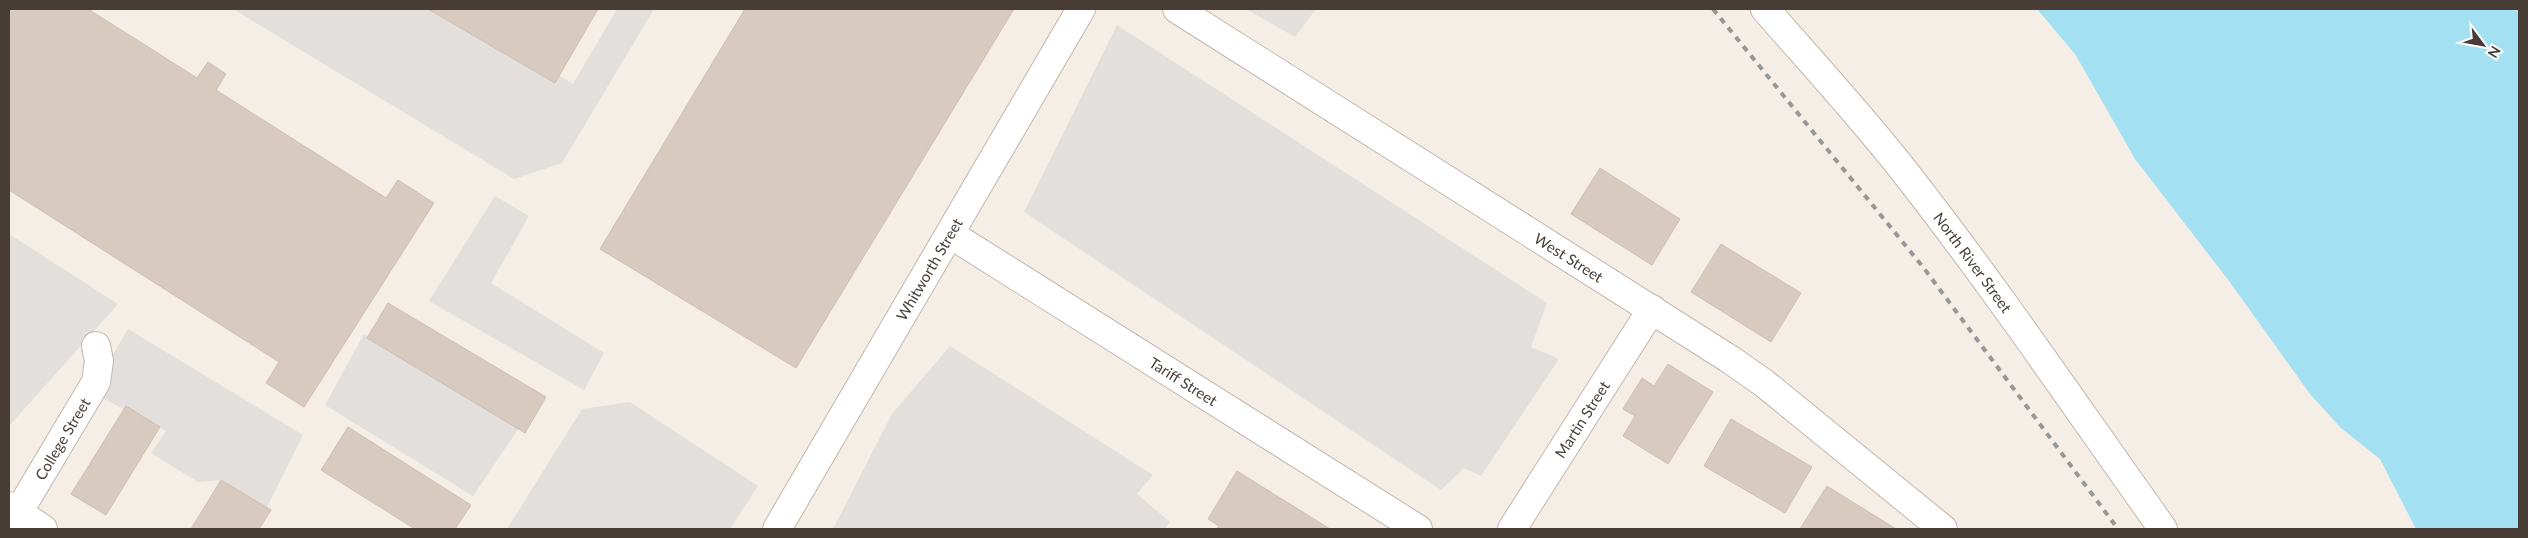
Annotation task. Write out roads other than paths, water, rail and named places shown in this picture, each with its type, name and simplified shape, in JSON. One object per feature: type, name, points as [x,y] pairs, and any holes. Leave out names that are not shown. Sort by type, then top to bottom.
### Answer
[{"type":"street","name":"Whitworth Street","points":[[777,529],[1081,9]]},
{"type":"street","name":"West Street","points":[[1177,9],[1749,372],[1944,529]]},
{"type":"street","name":"North River Street","points":[[1765,9],[1861,118],[1908,175],[1964,250],[2163,529]]},
{"type":"street","name":"Tariff Street","points":[[950,234],[1418,529]]},
{"type":"street","name":"Martin Street","points":[[1512,529],[1652,309]]},
{"type":"street","name":"College Street","points":[[11,515],[96,382],[99,361],[96,346]]},
{"type":"street","points":[[11,515],[43,529]]},
{"type":"water","points":[[2037,9],[2519,9],[2519,529],[2416,529],[2380,459],[2341,428],[2310,394],[2229,281],[2135,159],[2075,54]]},
{"type":"railway","points":[[1713,9],[1923,267],[2118,529]]}]
